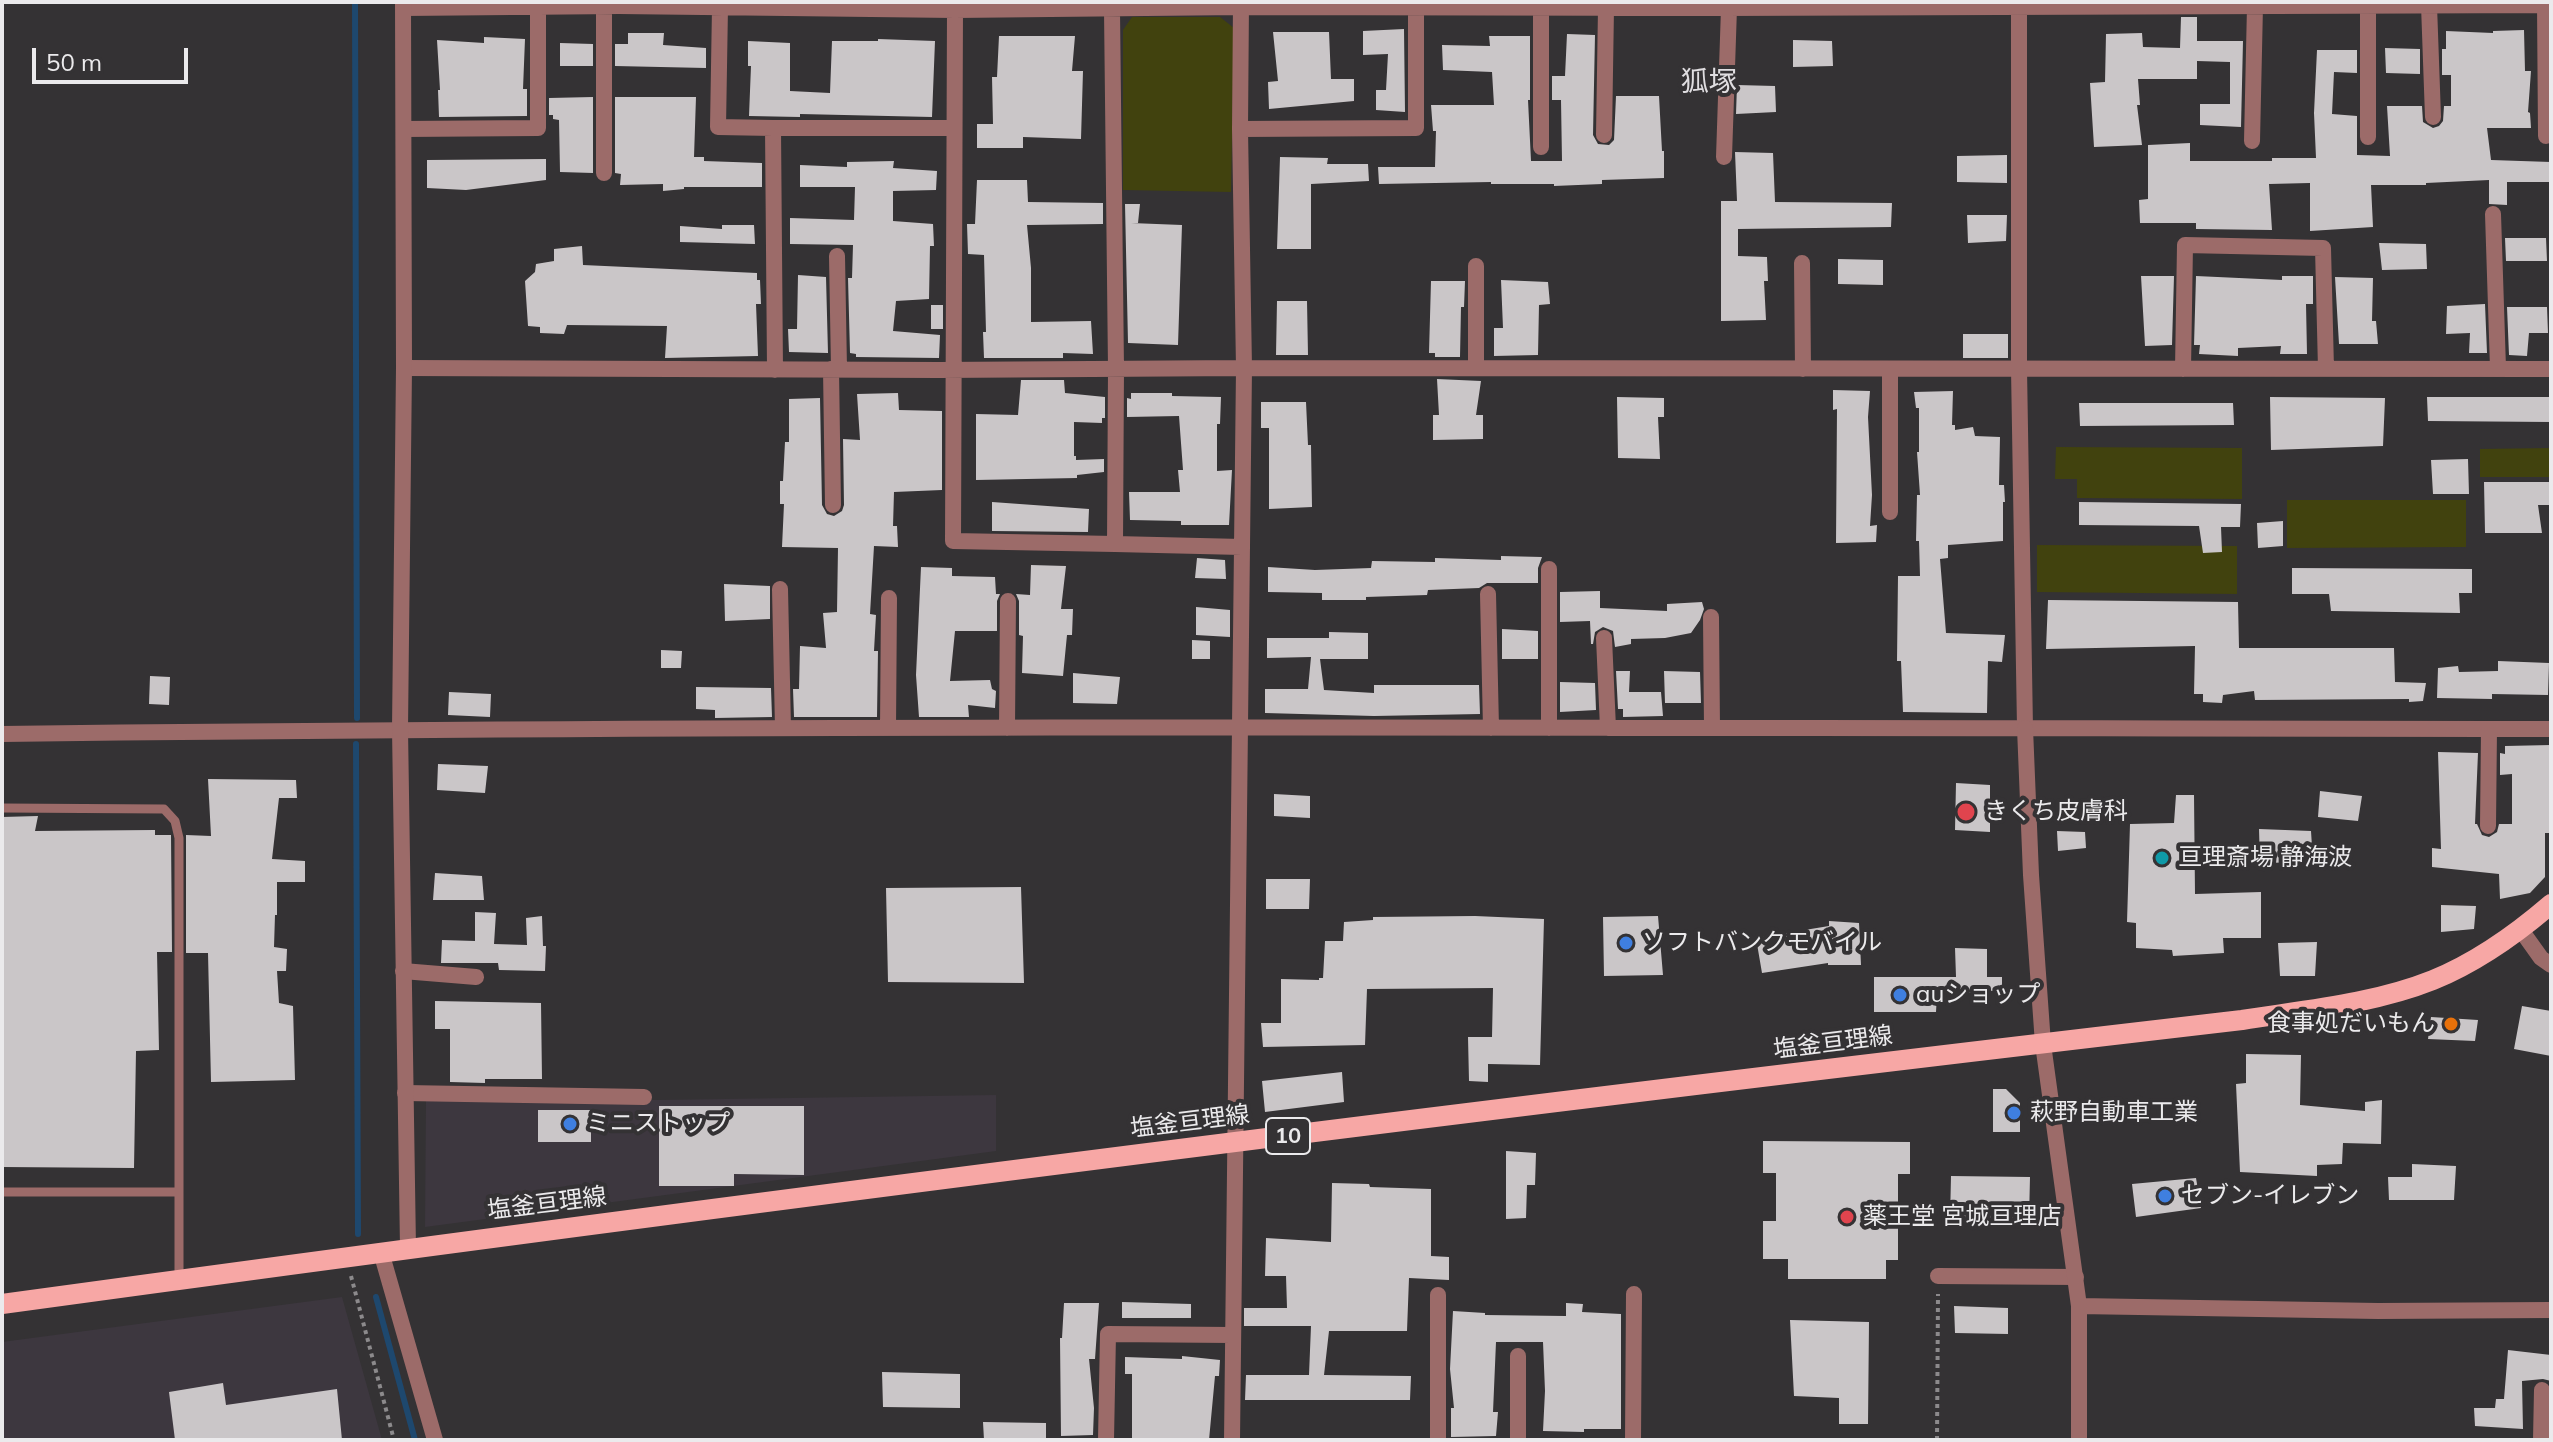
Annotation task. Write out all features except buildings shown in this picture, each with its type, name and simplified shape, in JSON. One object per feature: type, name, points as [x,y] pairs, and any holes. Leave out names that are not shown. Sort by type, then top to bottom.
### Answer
[{"type":"main road","name":"塩釜亘理線","points":[[2,1304],[408,1248],[2316,1009],[2387,994],[2432,980],[2467,964],[2521,930],[2551,904]]},
{"type":"street","points":[[604,173],[614,4]]},
{"type":"street","points":[[408,1248],[400,729],[404,368],[403,5],[720,7],[765,4],[955,10],[1014,6],[1112,10],[1241,4],[1606,8],[2019,4],[2548,5],[2546,136]]},
{"type":"street","points":[[1232,1440],[1244,368],[1241,4]]},
{"type":"street","points":[[2019,4],[2019,369],[2025,728],[2031,875],[2043,1044],[2079,1306],[2079,1440]]},
{"type":"street","points":[[1240,129],[1416,128],[1416,5]]},
{"type":"street","points":[[2368,5],[2368,137]]},
{"type":"street","points":[[2429,5],[2433,117]]},
{"type":"street","points":[[404,129],[538,128],[538,6]]},
{"type":"street","points":[[1535,6],[1541,147]]},
{"type":"street","points":[[1724,157],[1725,6]]},
{"type":"street","points":[[2252,141],[2255,6]]},
{"type":"street","points":[[720,7],[718,127],[954,128]]},
{"type":"street","points":[[1604,135],[1606,8]]},
{"type":"street","points":[[955,10],[953,541],[1242,547]]},
{"type":"street","points":[[1112,10],[1115,544]]},
{"type":"street","points":[[773,128],[775,370]]},
{"type":"street","points":[[2493,214],[2498,368]]},
{"type":"street","points":[[2183,369],[2185,245],[2323,248],[2326,369]]},
{"type":"street","points":[[833,505],[837,256]]},
{"type":"street","points":[[1802,263],[1803,369]]},
{"type":"street","points":[[1476,266],[1476,368]]},
{"type":"street","points":[[404,368],[2551,369]]},
{"type":"street","points":[[1890,369],[1890,512]]},
{"type":"street","points":[[1549,569],[1549,728]]},
{"type":"street","points":[[780,589],[783,728]]},
{"type":"street","points":[[1488,594],[1491,728]]},
{"type":"street","points":[[888,728],[889,598]]},
{"type":"street","points":[[1007,728],[1008,601]]},
{"type":"street","points":[[1711,617],[1712,728]]},
{"type":"street","points":[[1604,638],[1608,728]]},
{"type":"street","points":[[2,734],[783,728],[2551,729]]},
{"type":"street","points":[[2488,826],[2489,729]]},
{"type":"street","points":[[2521,930],[2541,958],[2551,965]]},
{"type":"street","points":[[403,971],[476,977]]},
{"type":"street","points":[[405,1093],[644,1097]]},
{"type":"street","points":[[381,1252],[435,1440]]},
{"type":"street","points":[[1938,1276],[2076,1277]]},
{"type":"street","points":[[1633,1440],[1634,1294]]},
{"type":"street","points":[[1438,1295],[1438,1440]]},
{"type":"street","points":[[2079,1306],[2378,1311],[2551,1310]]},
{"type":"street","points":[[1106,1440],[1108,1334],[1232,1335]]},
{"type":"street","points":[[1518,1356],[1518,1440]]},
{"type":"street","points":[[2541,1440],[2542,1390]]},
{"type":"lane","points":[[2,808],[164,809],[175,821],[179,838],[179,1280]]},
{"type":"lane","points":[[2,1192],[179,1192]]},
{"type":"path","points":[[346,1257],[394,1440]]},
{"type":"path","points":[[1937,1440],[1938,1276]]},
{"type":"shaded area","points":[[1132,17],[1220,17],[1234,28],[1231,192],[1123,190],[1123,30]]},
{"type":"shaded area","points":[[2056,447],[2242,448],[2242,499],[2077,498],[2077,479],[2055,479]]},
{"type":"shaded area","points":[[2551,448],[2551,477],[2480,477],[2480,449]]},
{"type":"shaded area","points":[[2287,500],[2466,500],[2466,547],[2287,548]]},
{"type":"shaded area","points":[[2037,545],[2237,546],[2237,594],[2037,592]]},
{"type":"shaded area","points":[[996,1095],[996,1151],[425,1227],[426,1100]]},
{"type":"shaded area","points":[[342,1297],[382,1440],[2,1440],[2,1342]]},
{"type":"waterway","points":[[355,2],[357,718]]},
{"type":"waterway","points":[[356,744],[358,1234]]},
{"type":"waterway","points":[[376,1297],[415,1440]]},
{"type":"place","name":"きくち皮膚科","points":[[1966,812]]},
{"type":"place","name":"亘理斎場 静海波","points":[[2162,858]]},
{"type":"place","name":"ソフトバンクモバイル","points":[[1626,943]]},
{"type":"place","name":"auショップ","points":[[1900,995]]},
{"type":"place","name":"食事処だいもん","points":[[2451,1024]]},
{"type":"place","name":"萩野自動車工業","points":[[2014,1113]]},
{"type":"place","name":"ミニストップ","points":[[570,1124]]},
{"type":"place","name":"セブン-イレブン","points":[[2165,1196]]},
{"type":"place","name":"薬王堂 宮城亘理店","points":[[1847,1217]]},
{"type":"district","name":"狐塚","points":[[1709,83]]}]
